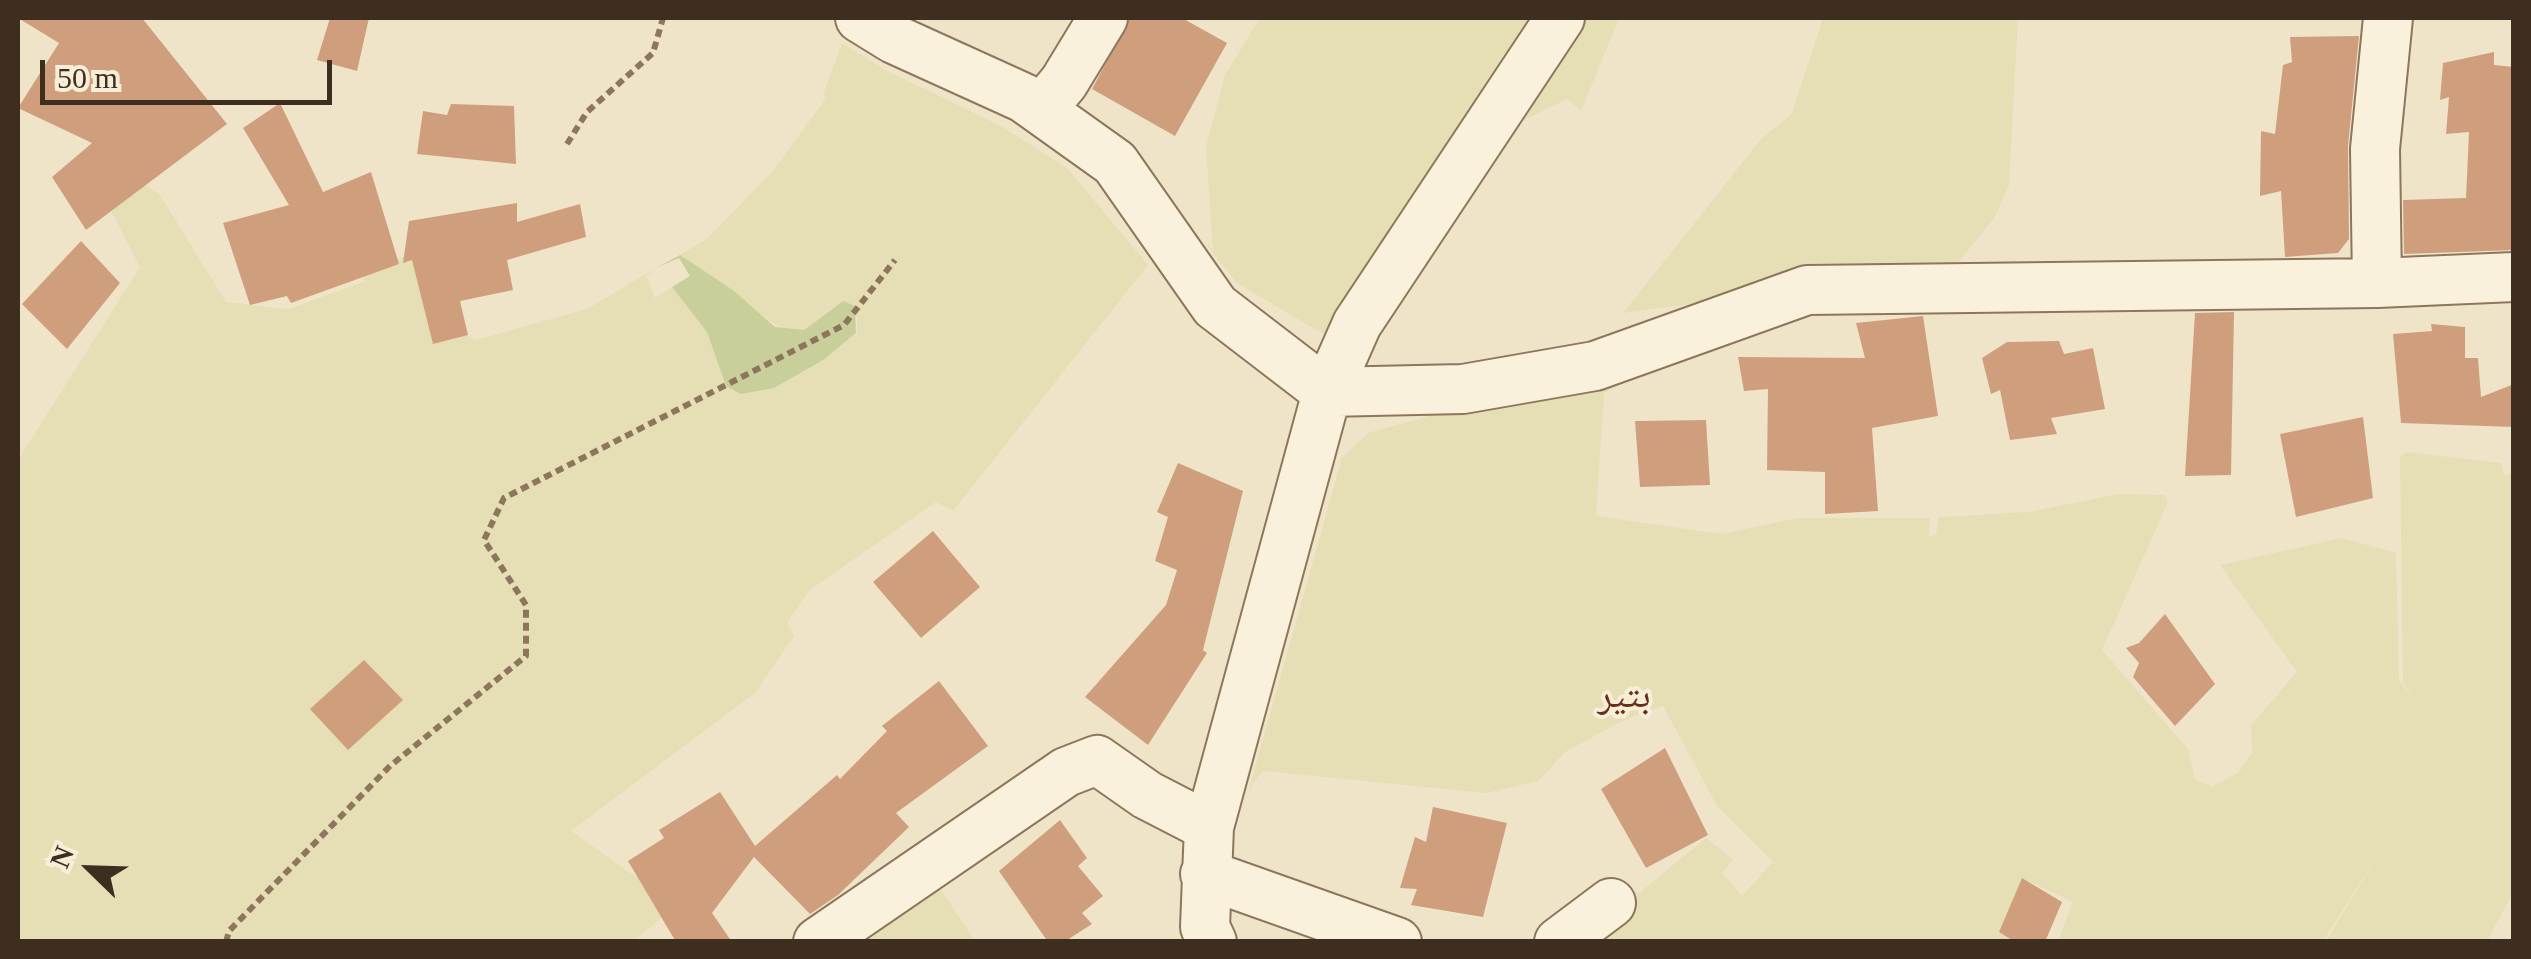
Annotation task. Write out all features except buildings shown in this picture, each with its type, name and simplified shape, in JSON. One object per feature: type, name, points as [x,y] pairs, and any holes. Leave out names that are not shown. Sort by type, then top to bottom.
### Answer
[{"type":"street","points":[[1052,96],[1103,18]]},
{"type":"street","points":[[1212,942],[1205,927],[1209,827],[1327,392],[1357,324],[1560,18]]},
{"type":"street","points":[[2376,283],[2376,149],[2388,18]]},
{"type":"street","points":[[893,23],[1024,98],[1052,96]]},
{"type":"street","points":[[1052,96],[1115,163],[1215,306],[1327,392],[1463,389],[1595,366],[1807,290],[2376,283],[2514,277]]},
{"type":"street","points":[[818,942],[1066,772],[1097,760],[1146,795],[1209,827]]},
{"type":"street","points":[[1205,874],[1397,942]]},
{"type":"street","points":[[1559,942],[1612,904]]},
{"type":"path","points":[[567,144],[587,112],[653,52],[663,18]]},
{"type":"path","points":[[226,942],[229,931],[390,766],[526,656],[526,605],[484,540],[504,498],[844,324],[895,260]]},
{"type":"shaded area","points":[[1260,18],[1540,18],[1337,342],[1237,283],[1204,242],[1213,250],[1206,147],[1225,75]]},
{"type":"shaded area","points":[[1560,18],[1619,18],[1581,111],[1567,99],[1522,121],[1491,124]]},
{"type":"shaded area","points":[[1823,18],[2018,18],[2009,185],[1995,217],[1957,264],[1779,278],[1691,304],[1623,313],[1762,138],[1791,115]]},
{"type":"shaded area","points":[[842,43],[885,70],[1001,126],[1067,168],[1148,265],[953,511],[936,502],[810,590],[787,622],[794,636],[755,693],[571,831],[639,879],[663,917],[633,941],[18,942],[18,460],[140,267],[111,211],[145,185],[160,195],[226,302],[289,309],[366,281],[362,278],[427,244],[419,280],[433,344],[467,335],[476,340],[587,309],[656,268],[646,276],[655,298],[672,287],[707,332],[726,386],[742,394],[774,388],[857,334],[857,317],[839,303],[804,330],[784,331],[680,255],[708,238],[773,171],[826,98],[823,95]],"holes":[[[364,660],[402,700],[348,750],[311,709]]]},
{"type":"shaded area","points":[[1629,378],[1604,393],[1596,516],[1722,534],[1798,518],[1930,518],[1929,537],[1936,534],[1939,517],[2028,512],[2119,494],[2165,495],[2168,502],[2102,650],[2188,749],[2195,779],[2212,787],[2239,772],[2252,753],[2251,725],[2297,672],[2220,565],[2342,538],[2396,553],[2399,680],[2417,704],[2403,683],[2400,457],[2406,452],[2501,463],[2504,476],[2513,473],[2513,893],[2487,941],[2326,941],[2383,847],[2323,941],[2058,941],[2073,902],[2022,878],[1999,932],[2015,941],[1559,941],[1625,889],[1639,893],[1706,838],[1733,859],[1722,873],[1742,896],[1773,862],[1717,806],[1663,706],[1622,721],[1565,752],[1538,781],[1486,793],[1263,771],[1249,789],[1342,458],[1368,433],[1440,413],[1467,414]]},
{"type":"shaded area","points":[[935,881],[975,941],[844,942]]},
{"type":"green space","points":[[680,255],[734,291],[775,327],[804,330],[843,301],[855,306],[856,333],[823,360],[774,388],[741,394],[726,386],[707,332],[672,287],[690,276],[679,258],[656,268]]},
{"type":"district","name":"بتير","points":[[1624,697]]}]
